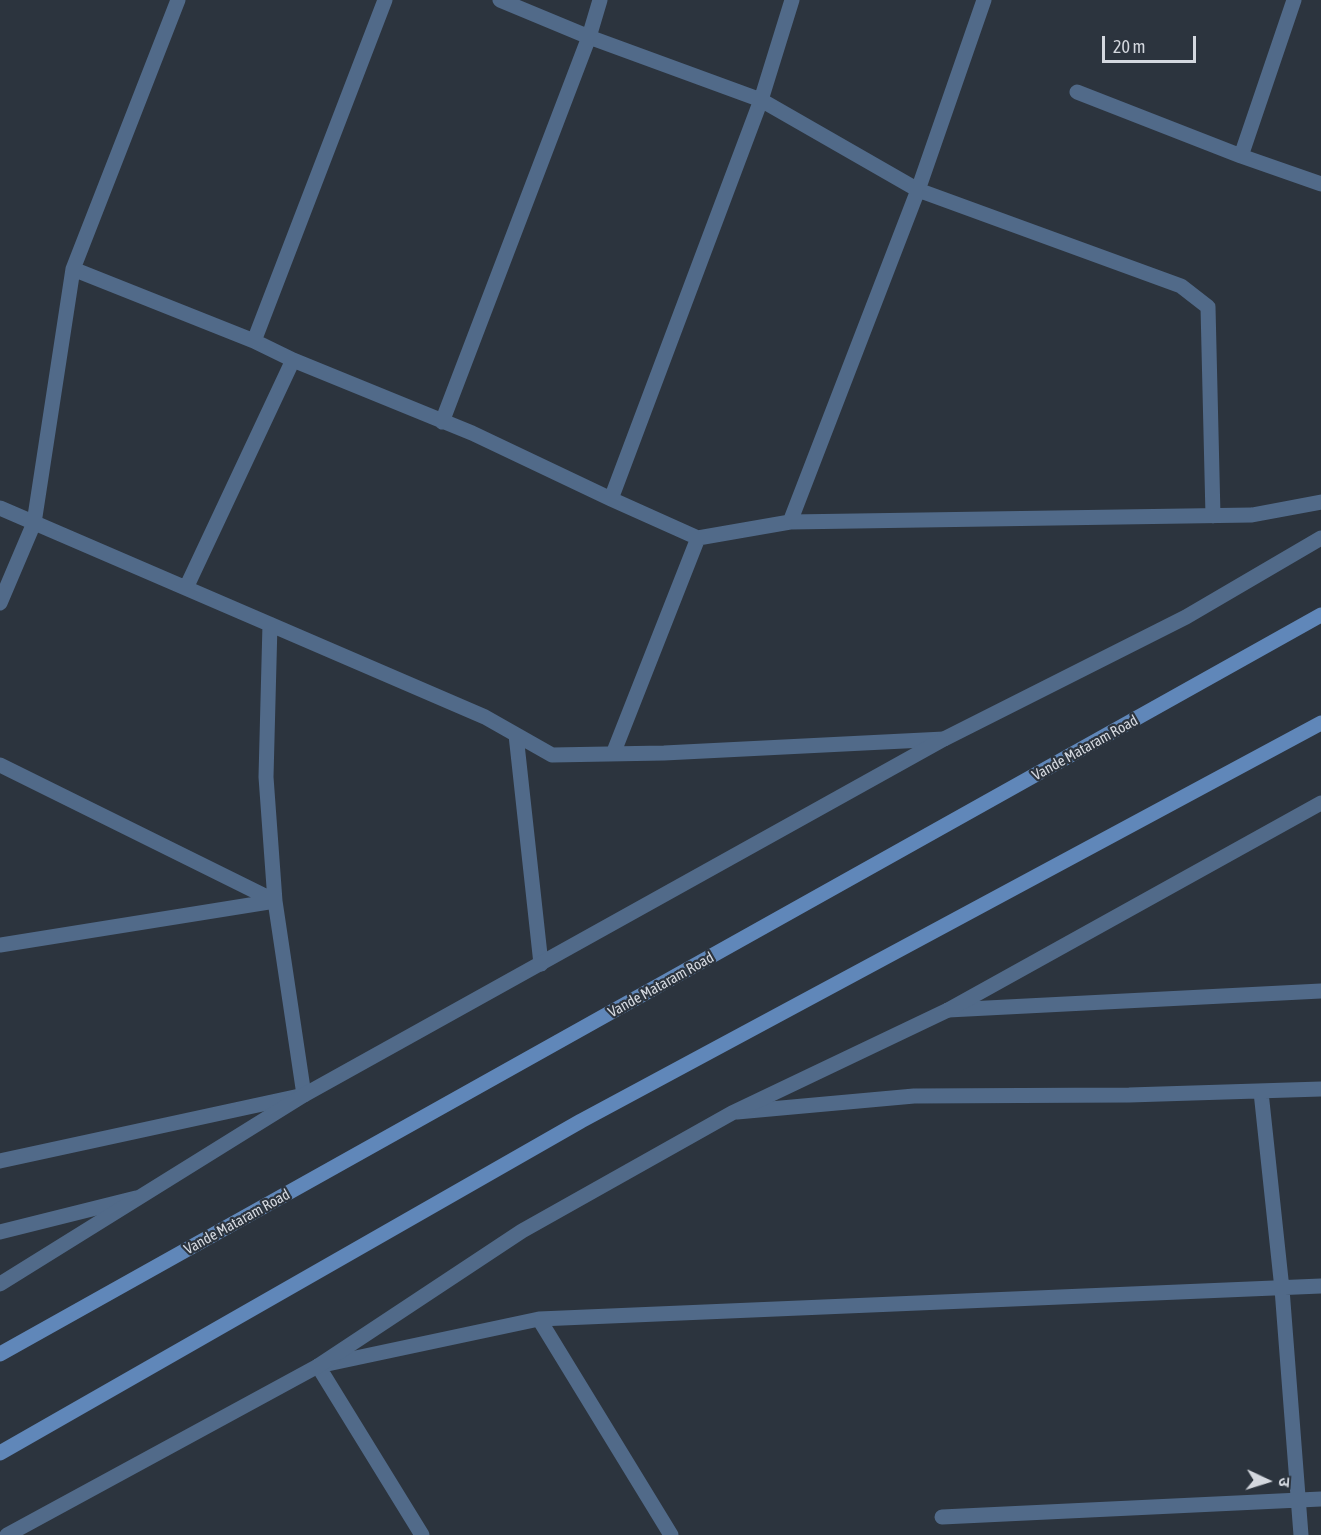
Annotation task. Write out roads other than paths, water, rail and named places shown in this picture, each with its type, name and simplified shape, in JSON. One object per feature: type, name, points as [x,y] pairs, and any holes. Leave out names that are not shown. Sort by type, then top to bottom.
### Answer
[{"type":"main road","name":"Vande Mataram Road","points":[[0,1354],[1321,615]]},
{"type":"main road","points":[[0,1453],[581,1121],[1321,723]]},
{"type":"street","points":[[0,603],[33,523],[73,269],[178,0]]},
{"type":"street","points":[[254,340],[385,0]]},
{"type":"street","points":[[500,0],[589,37],[761,100],[918,190],[1181,286],[1208,307],[1213,516]]},
{"type":"street","points":[[442,422],[589,37],[600,0]]},
{"type":"street","points":[[610,499],[761,100],[792,0]]},
{"type":"street","points":[[790,522],[918,190],[984,0]]},
{"type":"street","points":[[1241,156],[1294,0]]},
{"type":"street","points":[[1077,92],[1241,156],[1321,184]]},
{"type":"street","points":[[73,269],[254,340],[293,360],[472,433],[698,538],[790,522],[1252,515],[1321,502]]},
{"type":"street","points":[[186,588],[293,360]]},
{"type":"street","points":[[0,508],[485,717],[552,755],[664,753],[944,740]]},
{"type":"street","points":[[613,753],[698,538]]},
{"type":"street","points":[[0,1284],[304,1095],[944,740],[1186,617],[1321,538]]},
{"type":"street","points":[[270,624],[266,777],[275,901],[304,1095]]},
{"type":"street","points":[[516,735],[541,964]]},
{"type":"street","points":[[0,765],[275,901]]},
{"type":"street","points":[[7,1535],[318,1366],[522,1231],[732,1113],[948,1010],[1321,803]]},
{"type":"street","points":[[0,945],[275,901]]},
{"type":"street","points":[[948,1010],[1321,991]]},
{"type":"street","points":[[732,1113],[914,1096],[1129,1095],[1321,1089]]},
{"type":"street","points":[[1261,1092],[1282,1289],[1301,1535]]},
{"type":"street","points":[[0,1161],[304,1095]]},
{"type":"street","points":[[0,1232],[139,1197]]},
{"type":"street","points":[[318,1366],[539,1319],[1321,1286]]},
{"type":"street","points":[[539,1319],[671,1535]]},
{"type":"street","points":[[318,1366],[422,1535]]},
{"type":"street","points":[[942,1517],[1321,1499]]}]
